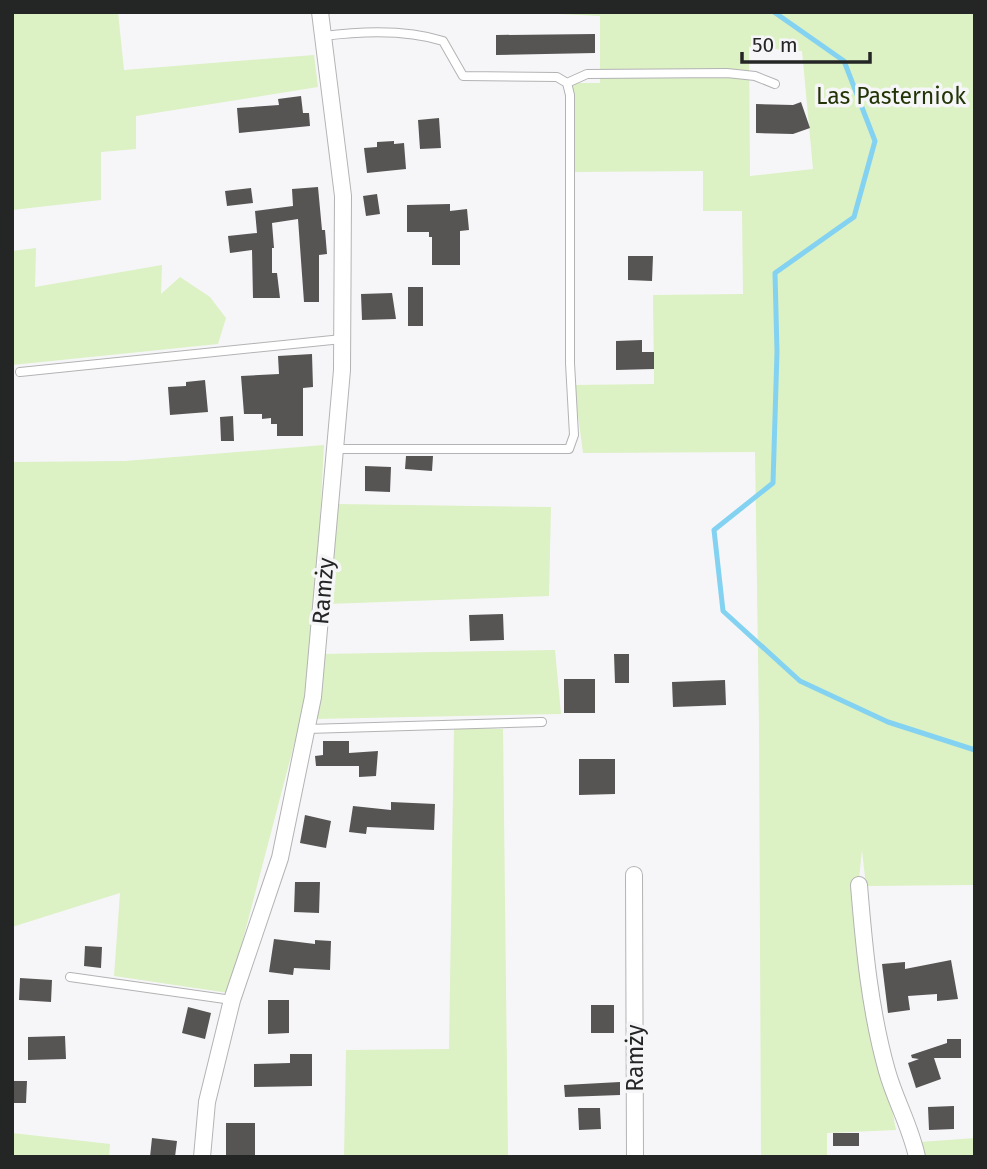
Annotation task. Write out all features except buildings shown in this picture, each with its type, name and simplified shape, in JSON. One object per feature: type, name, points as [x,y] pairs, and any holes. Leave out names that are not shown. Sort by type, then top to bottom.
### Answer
[{"type":"street","name":"Ramży","points":[[202,1157],[207,1102],[232,1000],[280,858],[313,698],[342,370],[343,196],[320,12]]},
{"type":"street","name":"Ramży","points":[[634,874],[635,1157]]},
{"type":"street","points":[[859,885],[866,970],[887,1072],[911,1129],[917,1157]]},
{"type":"lane","points":[[323,36],[356,32],[428,36],[443,41],[463,76],[557,77],[567,83]]},
{"type":"lane","points":[[567,83],[587,74],[727,73],[755,76],[775,85]]},
{"type":"lane","points":[[335,449],[569,449],[574,435],[570,363],[570,107],[567,83]]},
{"type":"lane","points":[[20,372],[342,339]]},
{"type":"lane","points":[[307,729],[542,722]]},
{"type":"lane","points":[[70,977],[232,1000]]},
{"type":"green space","points":[[12,12],[118,12],[124,70],[314,55],[318,87],[136,116],[136,149],[101,152],[101,200],[12,210]]},
{"type":"green space","name":"Las Pasterniok","points":[[520,12],[975,12],[975,885],[866,886],[862,850],[855,917],[896,1130],[827,1133],[827,1157],[761,1157],[755,452],[583,453],[574,385],[654,384],[653,295],[743,294],[742,211],[703,211],[703,171],[572,172],[573,83],[600,83],[600,16]],"holes":[[[749,47],[802,51],[813,169],[750,176]]]},
{"type":"green space","points":[[36,248],[35,287],[162,265],[161,294],[180,277],[210,297],[226,318],[218,344],[12,365],[12,251]]},
{"type":"green space","points":[[324,445],[316,595],[307,695],[229,993],[114,976],[120,893],[12,927],[12,462],[125,461]]},
{"type":"green space","points":[[336,504],[551,507],[549,596],[327,604]]},
{"type":"green space","points":[[555,650],[561,714],[314,719],[321,654]]},
{"type":"green space","points":[[454,727],[503,729],[508,1157],[344,1157],[346,1050],[449,1049]]},
{"type":"green space","points":[[12,1133],[110,1144],[109,1157],[12,1157]]},
{"type":"green space","points":[[975,1138],[975,1157],[924,1157],[920,1142]]},
{"type":"waterway","points":[[774,12],[844,61],[875,141],[854,217],[775,273],[777,352],[773,483],[714,530],[723,611],[800,681],[888,722],[975,750]]}]
